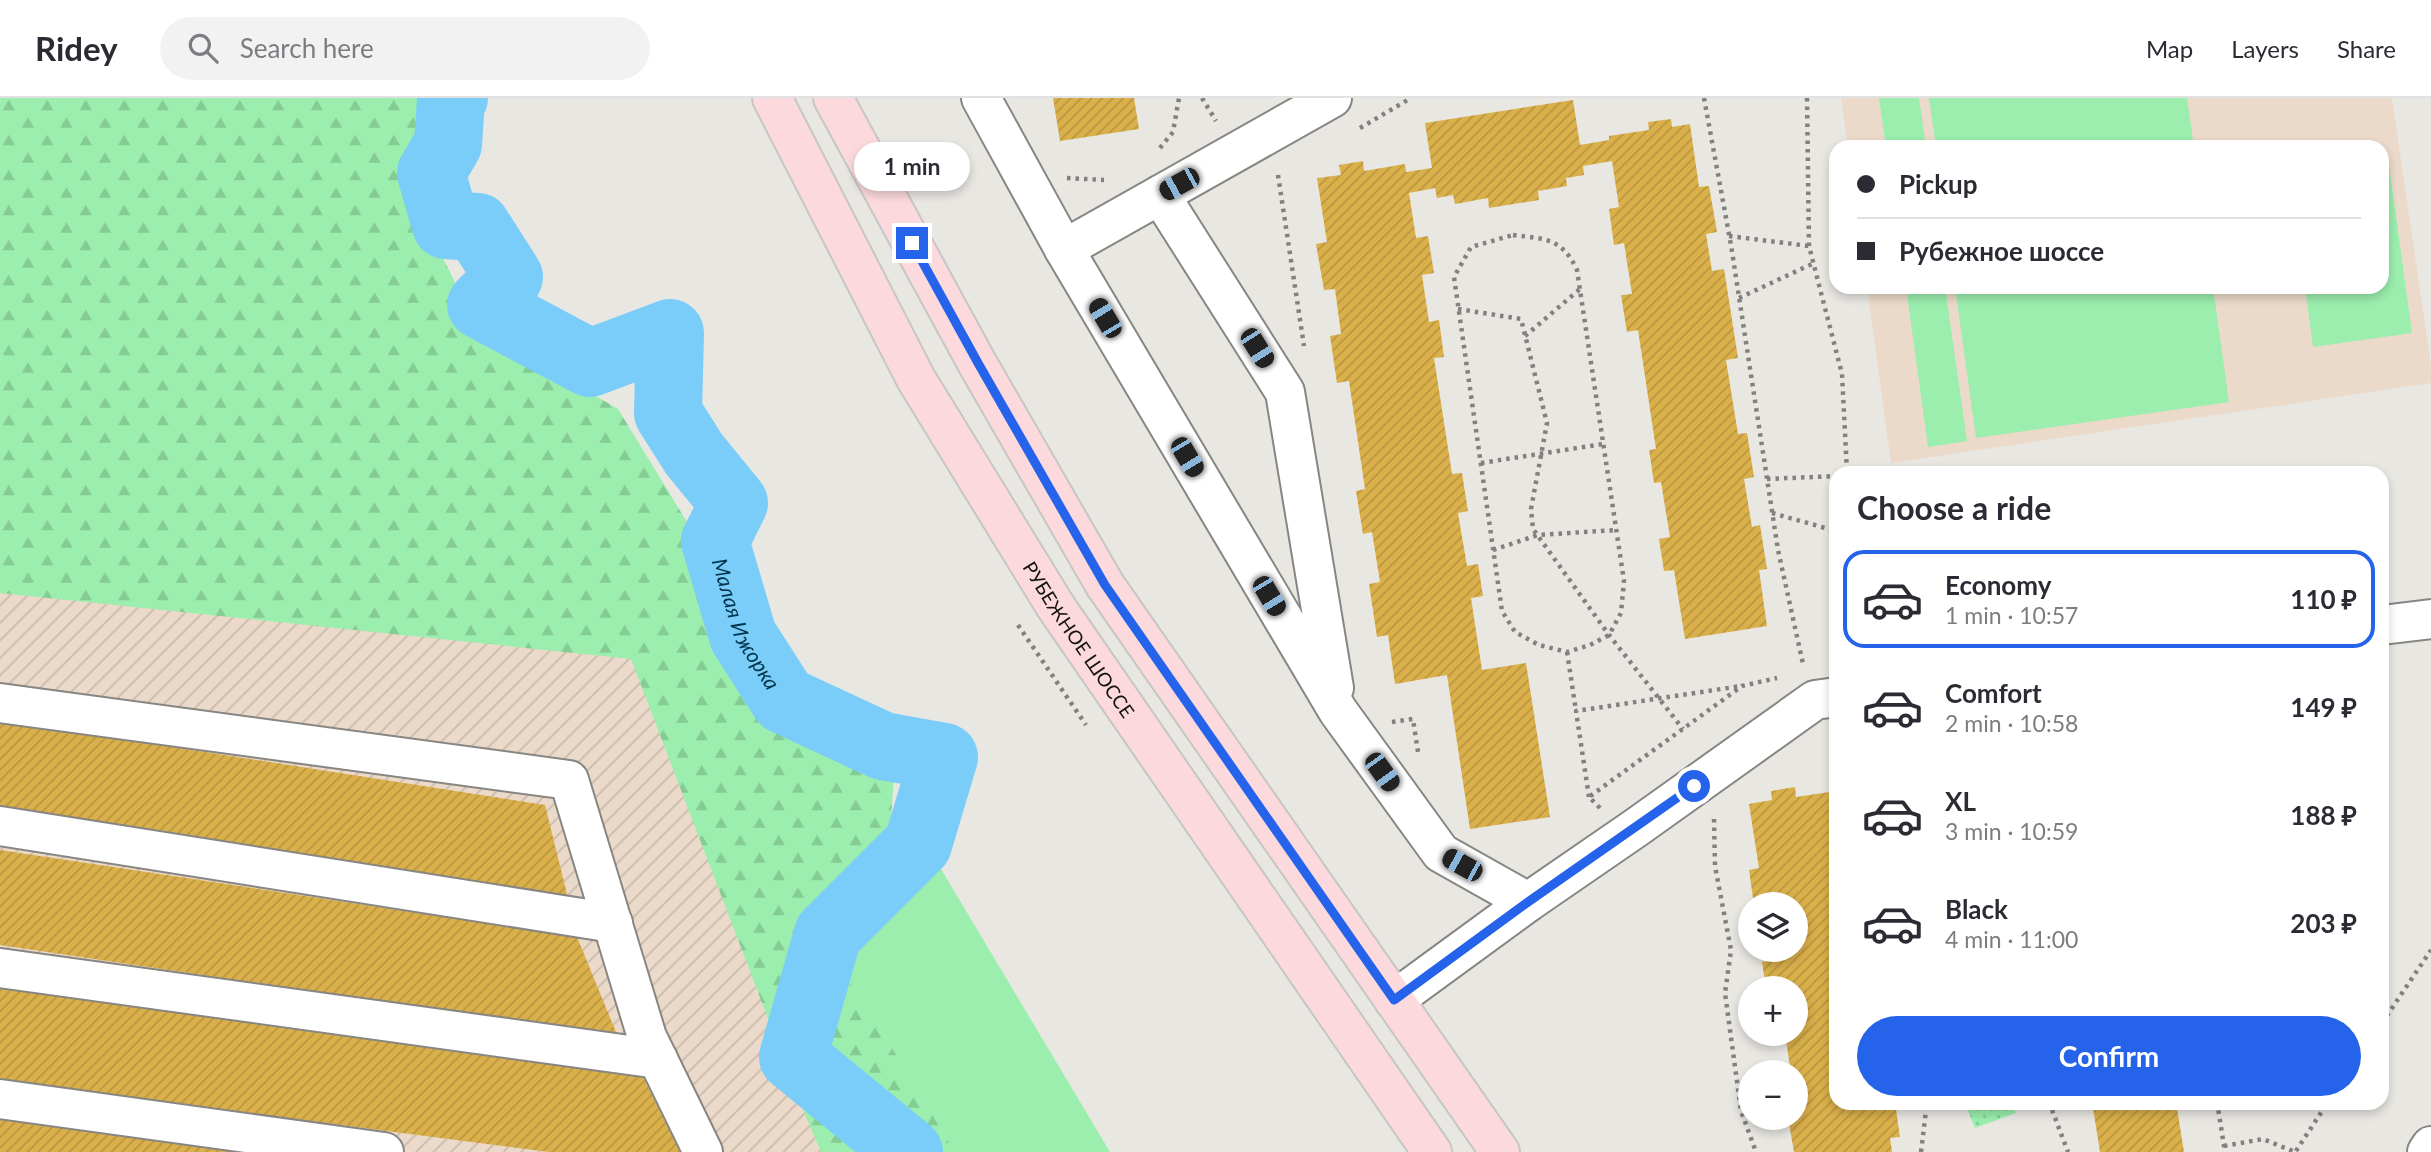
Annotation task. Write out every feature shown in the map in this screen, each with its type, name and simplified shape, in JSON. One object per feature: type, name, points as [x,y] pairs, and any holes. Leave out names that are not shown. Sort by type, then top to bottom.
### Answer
[{"type":"main road","name":"РУБЕЖНОЕ ШОССЕ","points":[[772,98],[916,379],[1056,607],[1432,1152]]},
{"type":"main road","points":[[833,98],[978,363],[1105,585],[1500,1152]]},
{"type":"street","points":[[981,98],[1064,249],[1338,711],[1441,853],[1528,902]]},
{"type":"street","points":[[1064,249],[1332,98]]},
{"type":"street","points":[[1160,195],[1285,392],[1338,711]]},
{"type":"street","points":[[2389,624],[2431,618]]},
{"type":"street","points":[[1394,1000],[1815,700],[1829,698]]},
{"type":"street","points":[[0,703],[569,780],[647,1037],[704,1152]]},
{"type":"street","points":[[0,826],[613,923]]},
{"type":"street","points":[[0,968],[658,1059]]},
{"type":"street","points":[[0,1099],[384,1152]]},
{"type":"street","points":[[2427,1152],[2431,1146]]},
{"type":"path","points":[[1155,154],[1173,132],[1179,98]]},
{"type":"path","points":[[1351,133],[1411,98]]},
{"type":"path","points":[[1704,98],[1729,236],[1778,550],[1805,671]]},
{"type":"path","points":[[1807,98],[1809,246],[1842,374],[1847,466]]},
{"type":"path","points":[[1269,180],[1278,175],[1305,353]]},
{"type":"path","points":[[1066,178],[1105,180]]},
{"type":"path","points":[[1513,235],[1551,239],[1569,252],[1577,270],[1580,289],[1624,581],[1621,613],[1609,635],[1590,645],[1567,652],[1539,645],[1515,632],[1502,611],[1454,277],[1471,247],[1513,235]]},
{"type":"path","points":[[1729,236],[1809,246]]},
{"type":"path","points":[[1739,298],[1812,264]]},
{"type":"path","points":[[1525,336],[1580,289]]},
{"type":"path","points":[[1458,309],[1521,319],[1547,424],[1531,509],[1534,528],[1609,635],[1683,729]]},
{"type":"path","points":[[1481,463],[1603,444]]},
{"type":"path","points":[[1767,479],[1829,476]]},
{"type":"path","points":[[1772,513],[1829,529]]},
{"type":"path","points":[[1493,550],[1538,535],[1616,530]]},
{"type":"path","points":[[1567,652],[1589,797],[1604,812]]},
{"type":"path","points":[[1576,711],[1742,686],[1780,677]]},
{"type":"path","points":[[1589,797],[1742,686]]},
{"type":"path","points":[[1390,723],[1413,719],[1419,758]]},
{"type":"path","points":[[1713,773],[1715,866],[1731,950],[1725,993],[1741,1111],[1756,1152]]},
{"type":"path","points":[[2389,1013],[2431,950]]},
{"type":"path","points":[[1921,1152],[1926,1110]]},
{"type":"path","points":[[2052,1110],[2068,1152]]},
{"type":"path","points":[[2218,1110],[2225,1149],[2263,1139],[2295,1152],[2323,1110]]},
{"type":"shaded area","points":[[1841,98],[2392,98],[2431,366],[2431,383],[1891,463],[1868,294],[2389,294],[2389,140],[1847,140]]},
{"type":"shaded area","points":[[0,583],[635,639],[836,1152],[0,1152]]},
{"type":"green space","points":[[0,98],[428,98],[410,190],[476,326],[618,409],[701,545],[763,718],[895,764],[889,843],[810,934],[860,995],[955,1152],[821,1152],[631,659],[0,593]]},
{"type":"green space","points":[[1879,98],[1919,98],[1925,140],[1885,140]]},
{"type":"green space","points":[[1929,98],[2187,98],[2193,140],[1935,140]]},
{"type":"green space","points":[[2389,165],[2412,333],[2313,347],[2306,294],[2389,294]]},
{"type":"green space","points":[[1907,294],[1946,294],[1967,441],[1928,447]]},
{"type":"green space","points":[[1956,294],[2214,294],[2229,402],[1976,438]]},
{"type":"green space","points":[[889,843],[935,859],[1110,1152],[955,1152],[860,995],[810,934]]},
{"type":"green space","points":[[1968,1110],[2015,1110],[2016,1113],[1975,1128]]},
{"type":"building","points":[[1053,98],[1134,98],[1139,129],[1060,141]]},
{"type":"building","points":[[1573,100],[1580,145],[1609,140],[1609,136],[1649,130],[1648,122],[1671,119],[1672,127],[1690,124],[1699,187],[1709,186],[1717,232],[1706,234],[1712,271],[1724,269],[1738,358],[1726,360],[1738,434],[1747,433],[1754,477],[1744,479],[1752,527],[1760,525],[1767,569],[1759,570],[1767,626],[1685,639],[1674,570],[1664,571],[1659,539],[1670,537],[1661,482],[1654,483],[1649,450],[1656,449],[1638,330],[1627,332],[1621,295],[1632,294],[1624,243],[1614,245],[1609,209],[1619,207],[1612,161],[1583,166],[1584,175],[1566,178],[1567,186],[1538,191],[1539,200],[1489,208],[1488,198],[1455,204],[1453,195],[1437,198],[1435,188],[1409,193],[1416,238],[1428,236],[1434,273],[1422,275],[1429,322],[1439,320],[1444,357],[1434,358],[1452,474],[1462,473],[1468,511],[1458,513],[1467,566],[1478,564],[1483,596],[1471,598],[1482,670],[1526,663],[1550,817],[1470,829],[1447,675],[1395,684],[1388,635],[1377,637],[1369,584],[1380,582],[1372,532],[1363,534],[1356,491],[1365,489],[1349,381],[1337,383],[1330,336],[1341,334],[1335,289],[1324,290],[1316,244],[1327,242],[1317,178],[1341,175],[1339,165],[1363,161],[1364,171],[1405,164],[1406,172],[1432,168],[1425,123]]},
{"type":"building","points":[[0,720],[545,805],[568,898],[0,814]]},
{"type":"building","points":[[1795,787],[1796,797],[1829,792],[1829,1110],[1896,1110],[1900,1137],[1890,1138],[1892,1152],[1794,1152],[1790,1130],[1808,1130],[1808,1060],[1789,1060],[1787,1046],[1808,1046],[1808,976],[1764,976],[1762,962],[1808,962],[1808,892],[1752,892],[1749,870],[1759,868],[1749,804],[1772,800],[1771,791]]},
{"type":"building","points":[[0,850],[577,937],[618,1037],[0,945]]},
{"type":"building","points":[[0,987],[642,1075],[680,1152],[549,1152],[0,1081]]},
{"type":"building","points":[[2093,1110],[2177,1110],[2184,1152],[2100,1152]]},
{"type":"building","points":[[0,1111],[266,1152],[0,1152]]},
{"type":"waterway","name":"Малая Ижорка","points":[[454,98],[451,99],[448,144],[431,173],[446,225],[477,227],[509,277],[481,305],[590,363],[670,333],[668,413],[694,454],[734,503],[715,541],[743,636],[784,700],[883,746],[944,757],[918,844],[828,934],[793,1057],[909,1152]]},
{"type":"route","points":[[912,243],[1105,585],[1394,1000],[1694,786]]}]
